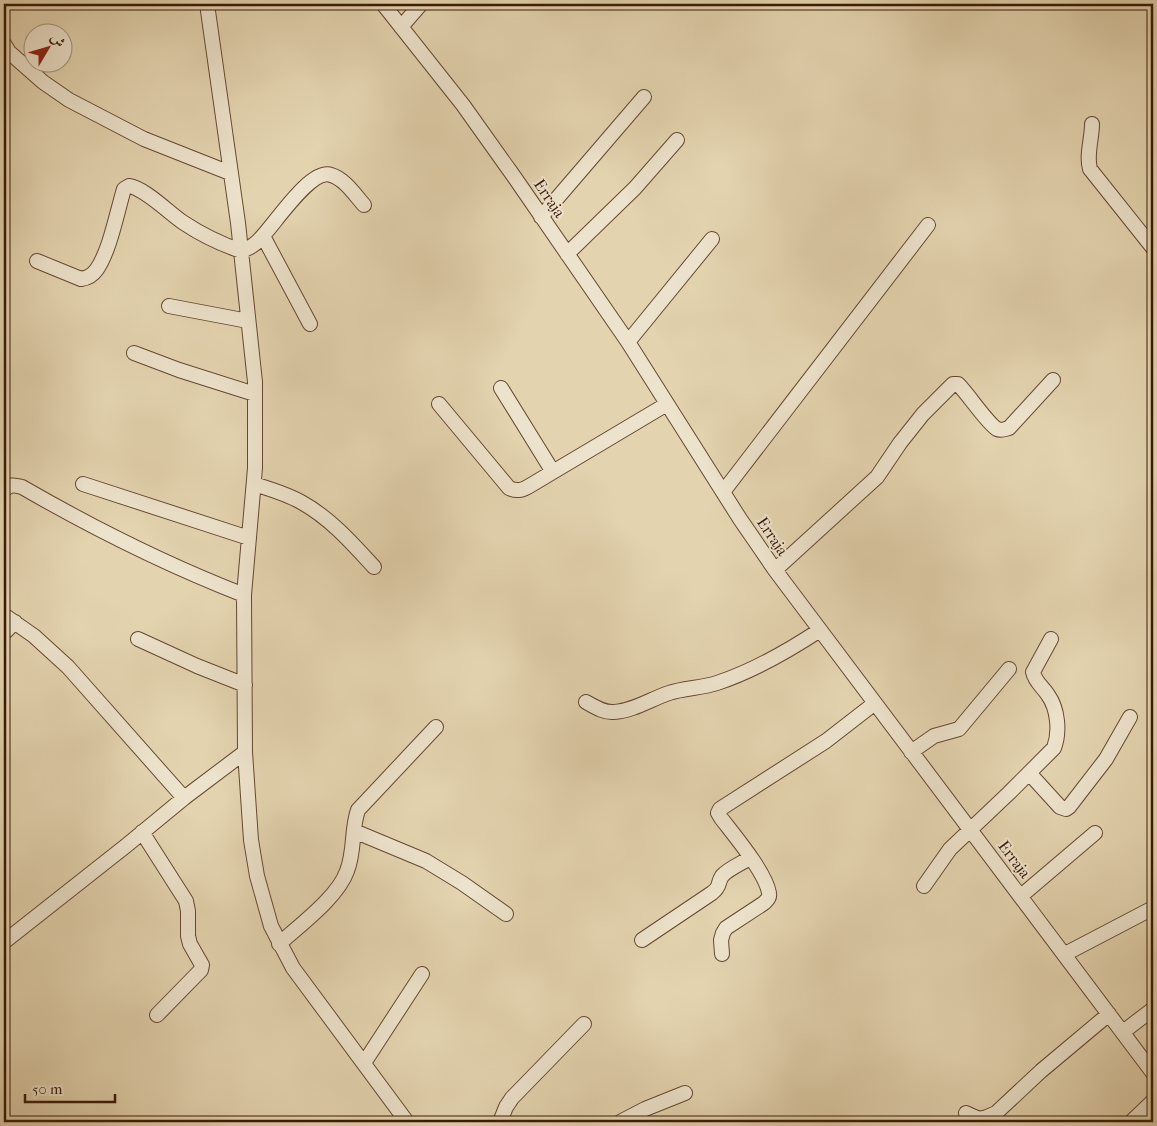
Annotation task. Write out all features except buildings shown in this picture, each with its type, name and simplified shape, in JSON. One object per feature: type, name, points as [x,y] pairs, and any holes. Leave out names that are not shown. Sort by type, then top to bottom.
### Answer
[{"type":"street","points":[[207,4],[241,252],[255,394],[254,484],[244,594],[245,752],[251,840],[257,876],[264,905],[279,944],[293,968],[407,1122]]},
{"type":"street","name":"Erraja","points":[[383,4],[463,105],[628,342],[775,570],[1153,1073]]},
{"type":"street","points":[[401,27],[421,4]]},
{"type":"street","points":[[4,44],[9,52],[42,82],[69,100],[144,139],[230,172]]},
{"type":"street","points":[[541,217],[644,97]]},
{"type":"street","points":[[1092,124],[1092,139],[1088,161],[1090,169],[1153,248]]},
{"type":"street","points":[[566,254],[628,194],[677,140]]},
{"type":"street","points":[[36,261],[80,279],[87,278],[93,274],[98,268],[107,246],[124,189],[129,186],[144,193],[194,229],[221,244],[241,252],[250,248],[264,236],[293,200],[317,176],[324,173],[343,182],[364,205]]},
{"type":"street","points":[[723,492],[928,225]]},
{"type":"street","points":[[264,236],[310,324]]},
{"type":"street","points":[[628,342],[712,239]]},
{"type":"street","points":[[169,306],[248,321]]},
{"type":"street","points":[[134,353],[179,370],[255,394]]},
{"type":"street","points":[[775,570],[878,477],[923,414],[953,384],[958,384],[964,390],[991,423],[998,429],[1004,430],[1053,380]]},
{"type":"street","points":[[501,388],[553,472]]},
{"type":"street","points":[[439,404],[509,488],[515,491],[522,490],[667,404]]},
{"type":"street","points":[[83,484],[249,538]]},
{"type":"street","points":[[254,484],[300,501],[317,512],[340,532],[374,567]]},
{"type":"street","points":[[4,490],[8,486],[13,485],[22,487],[110,535],[199,577],[244,594]]},
{"type":"street","points":[[4,633],[9,618],[68,667],[184,798]]},
{"type":"street","points":[[586,702],[602,711],[622,711],[667,694],[716,683],[771,659],[820,630]]},
{"type":"street","points":[[138,639],[197,666],[245,684]]},
{"type":"street","points":[[924,886],[950,849],[1030,774],[1054,748],[1058,739],[1053,702],[1034,678],[1033,672],[1051,639]]},
{"type":"street","points":[[911,752],[934,736],[959,729],[1009,669]]},
{"type":"street","points":[[722,954],[722,933],[726,928],[764,903],[769,898],[769,892],[750,858],[718,813],[720,809],[826,741],[875,703]]},
{"type":"street","points":[[1030,774],[1060,807],[1066,809],[1106,759],[1130,717]]},
{"type":"street","points":[[279,944],[323,904],[347,872],[358,810],[436,727]]},
{"type":"street","points":[[4,942],[184,798],[245,752]]},
{"type":"street","points":[[354,831],[426,861],[462,883],[506,914]]},
{"type":"street","points":[[142,832],[186,901],[188,936],[190,944],[202,965],[195,978],[157,1014]]},
{"type":"street","points":[[1021,896],[1095,833]]},
{"type":"street","points":[[642,940],[712,893],[719,887],[722,877],[726,873],[750,858]]},
{"type":"street","points":[[1065,954],[1153,908]]},
{"type":"street","points":[[364,1063],[422,974]]},
{"type":"street","points":[[1123,1032],[1153,1009]]},
{"type":"street","points":[[966,1113],[979,1118],[996,1113],[1109,1014]]},
{"type":"street","points":[[500,1122],[512,1098],[584,1024]]},
{"type":"street","points":[[620,1122],[645,1109],[685,1093]]},
{"type":"street","points":[[1131,1122],[1153,1101]]}]
